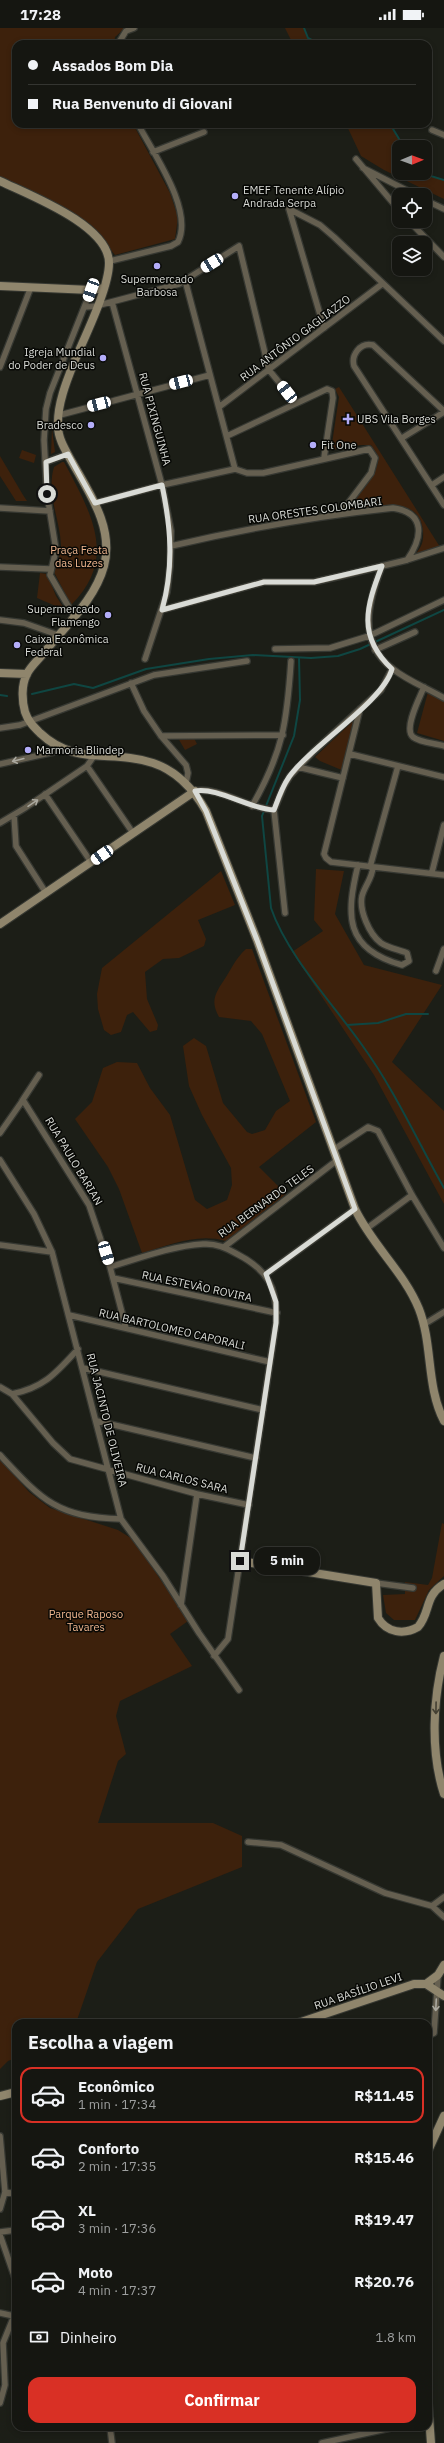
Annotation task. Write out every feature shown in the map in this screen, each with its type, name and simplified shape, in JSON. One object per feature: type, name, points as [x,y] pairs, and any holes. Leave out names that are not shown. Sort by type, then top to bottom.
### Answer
[{"type":"main road","points":[[0,181],[73,216],[99,239],[110,261],[104,288],[66,381],[58,426],[68,454],[95,503],[104,525],[106,554],[99,579],[74,616],[27,674],[23,702],[28,722],[44,737],[63,750],[94,756],[154,764],[186,783],[195,791],[206,811],[257,940],[336,1161],[355,1209],[366,1228],[412,1295],[423,1325],[432,1386],[444,1421]]},
{"type":"main road","points":[[0,286],[91,290],[104,288]]},
{"type":"main road","points":[[0,673],[27,674]]},
{"type":"main road","points":[[0,924],[195,791]]},
{"type":"main road","points":[[240,1561],[376,1583],[378,1618],[381,1624],[394,1631],[406,1632],[418,1627],[426,1615],[431,1595],[444,1584]]},
{"type":"main road","points":[[431,1595],[444,1592]]},
{"type":"main road","points":[[444,1656],[436,1702],[438,1766],[444,1794]]},
{"type":"main road","points":[[444,1965],[438,1975],[426,1984],[444,1996]]},
{"type":"main road","name":"RUA BASÍLIO LEVI","points":[[309,2019],[403,1986],[426,1984]]},
{"type":"main road","points":[[0,2096],[12,2093]]},
{"type":"main road","points":[[432,2142],[444,2116]]},
{"type":"main road","points":[[429,2431],[431,2443]]},
{"type":"street","points":[[120,40],[126,31],[134,28]]},
{"type":"street","points":[[110,261],[171,246],[178,242],[183,229],[178,200],[140,128]]},
{"type":"street","points":[[432,130],[444,135]]},
{"type":"street","points":[[153,152],[204,132]]},
{"type":"street","points":[[356,159],[370,178],[392,202]]},
{"type":"street","points":[[362,167],[402,188]]},
{"type":"street","points":[[432,203],[444,209]]},
{"type":"street","points":[[324,328],[289,209],[320,225],[444,341]]},
{"type":"street","points":[[416,228],[444,257]]},
{"type":"street","points":[[85,307],[112,302],[185,280],[239,246],[269,370],[296,404]]},
{"type":"street","points":[[185,280],[235,469]]},
{"type":"street","name":"RUA ANTÔNIO GAGLIAZZO","points":[[219,407],[382,284]]},
{"type":"street","points":[[0,367],[31,287]]},
{"type":"street","points":[[74,616],[52,580],[50,568],[56,550],[50,511],[45,426],[50,393],[91,290]]},
{"type":"street","name":"RUA PIXINGUINHA","points":[[112,302],[162,485],[170,526],[171,546],[167,592],[145,659]]},
{"type":"street","points":[[402,438],[444,412],[377,348],[368,344],[363,346],[354,355],[354,366],[444,505]]},
{"type":"street","points":[[60,415],[210,375]]},
{"type":"street","points":[[227,436],[327,389],[332,391],[333,398],[324,458]]},
{"type":"street","points":[[45,426],[58,426]]},
{"type":"street","points":[[95,503],[162,485],[235,469],[247,473],[263,473],[362,449],[369,449],[375,458],[371,473],[340,514]]},
{"type":"street","points":[[46,462],[68,454]]},
{"type":"street","points":[[432,485],[444,477]]},
{"type":"street","points":[[0,508],[50,511]]},
{"type":"street","name":"RUA ORESTES COLOMBARI","points":[[171,546],[224,534],[340,514],[393,508],[400,509],[412,516],[419,532],[418,542],[407,560]]},
{"type":"street","points":[[162,610],[264,582],[314,582],[407,560],[444,548]]},
{"type":"street","points":[[0,566],[50,568]]},
{"type":"street","points":[[382,566],[367,618],[369,637],[374,649],[392,669],[444,698]]},
{"type":"street","points":[[275,649],[330,648],[369,637],[444,600]]},
{"type":"street","points":[[0,620],[24,623],[58,635]]},
{"type":"street","points":[[374,649],[415,632]]},
{"type":"street","points":[[0,728],[28,722],[131,682],[168,672],[247,661]]},
{"type":"street","points":[[252,806],[265,783],[283,735],[288,710],[291,661]]},
{"type":"street","points":[[285,913],[272,810],[284,786],[298,767],[381,690],[392,669]]},
{"type":"street","points":[[131,682],[144,711],[161,736],[186,765],[188,773],[186,783]]},
{"type":"street","points":[[424,687],[410,723],[409,731],[413,737],[444,746]]},
{"type":"street","points":[[437,694],[444,690]]},
{"type":"street","points":[[360,709],[324,854],[326,858],[331,862],[432,872],[444,875]]},
{"type":"street","points":[[161,736],[283,735]]},
{"type":"street","points":[[0,764],[63,750]]},
{"type":"street","points":[[350,754],[444,777]]},
{"type":"street","points":[[0,822],[14,815],[87,766],[94,756]]},
{"type":"street","points":[[87,766],[133,833]]},
{"type":"street","points":[[358,865],[351,894],[350,920],[358,935],[376,955],[402,965],[407,963],[409,961],[407,953],[380,943],[362,911],[362,895],[365,886],[372,875],[371,867],[398,766]]},
{"type":"street","points":[[298,767],[343,778]]},
{"type":"street","points":[[195,791],[205,790],[252,806],[272,810]]},
{"type":"street","points":[[45,794],[91,862]]},
{"type":"street","points":[[14,815],[16,846],[46,893]]},
{"type":"street","points":[[432,872],[444,825]]},
{"type":"street","points":[[436,972],[444,949]]},
{"type":"street","points":[[0,1133],[40,1075]]},
{"type":"street","name":"RUA PAULO BARIAN","points":[[23,1101],[89,1204],[110,1267],[126,1328]]},
{"type":"street","points":[[333,1150],[368,1128],[375,1128],[412,1195],[444,1248]]},
{"type":"street","name":"RUA JACINTO DE OLIVEIRA","points":[[0,1160],[37,1219],[52,1252],[110,1470],[121,1519],[163,1576],[214,1656],[239,1690]]},
{"type":"street","name":"RUA BERNARDO TELES","points":[[110,1267],[186,1246],[214,1244],[224,1247],[336,1161]]},
{"type":"street","points":[[366,1228],[412,1195]]},
{"type":"street","points":[[266,1274],[355,1209]]},
{"type":"street","points":[[0,1245],[52,1252]]},
{"type":"street","points":[[214,1656],[226,1643],[249,1505],[277,1313],[273,1290],[266,1274],[247,1259],[224,1247]]},
{"type":"street","name":"RUA ESTEVÃO ROVIRA","points":[[113,1278],[277,1313]]},
{"type":"street","points":[[423,1325],[444,1312]]},
{"type":"street","name":"RUA BARTOLOMEO CAPORALI","points":[[68,1316],[270,1362]]},
{"type":"street","points":[[12,1394],[28,1391],[45,1383],[78,1349]]},
{"type":"street","points":[[83,1368],[263,1410]]},
{"type":"street","name":"RUA CARLOS SARA","points":[[0,1387],[12,1394],[53,1443],[70,1459],[197,1494],[249,1505]]},
{"type":"street","points":[[97,1421],[256,1458]]},
{"type":"street","points":[[0,1455],[35,1492],[54,1506],[77,1515],[121,1519]]},
{"type":"street","points":[[181,1605],[197,1494]]},
{"type":"street","points":[[376,1583],[413,1588]]},
{"type":"street","points":[[248,1842],[281,1845],[385,1893],[432,1906],[444,1917]]},
{"type":"street","points":[[432,1906],[444,1897]]},
{"type":"street","points":[[432,2033],[434,2032],[438,1975]]},
{"type":"street","points":[[0,2136],[6,2192],[0,2209]]},
{"type":"street","points":[[6,2192],[12,2193]]},
{"type":"street","points":[[0,2232],[12,2230]]},
{"type":"street","points":[[0,2236],[12,2270]]},
{"type":"street","points":[[0,2313],[12,2315]]},
{"type":"street","points":[[0,2403],[5,2386],[2,2344],[12,2322]]},
{"type":"street","points":[[110,2431],[112,2443]]},
{"type":"street","points":[[322,2443],[377,2431]]},
{"type":"green space","points":[[0,28],[125,28],[115,37],[115,40],[12,40],[12,128],[135,128],[170,193],[178,217],[175,239],[115,255],[90,224],[0,178]]},
{"type":"green space","points":[[285,28],[304,28],[308,38],[312,40],[291,40]]},
{"type":"green space","points":[[348,128],[392,128],[400,140],[392,140],[392,174],[361,156]]},
{"type":"green space","points":[[432,176],[444,180],[444,199],[432,193],[432,188],[421,188],[405,180],[432,180]]},
{"type":"green space","points":[[339,387],[440,547],[413,556],[421,545],[423,531],[420,519],[413,511],[404,507],[381,505],[347,510],[371,479],[377,466],[378,457],[371,445],[361,445],[331,450],[339,397],[335,389]]},
{"type":"green space","points":[[52,429],[55,452],[51,454]]},
{"type":"green space","points":[[22,450],[36,455],[34,463],[19,458]]},
{"type":"green space","points":[[0,456],[27,501],[16,501],[0,476]]},
{"type":"green space","name":"Praça Festa das Luzes","points":[[64,462],[74,480],[90,516],[95,534],[97,552],[94,570],[86,587],[71,605],[54,572],[61,545],[52,497],[52,477],[54,467]]},
{"type":"green space","name":"Praça Festa das Luzes","points":[[40,573],[47,574],[56,596],[65,610],[37,598]]},
{"type":"green space","points":[[428,692],[444,701],[444,741],[417,733]]},
{"type":"green space","points":[[355,719],[344,771],[320,761],[315,757]]},
{"type":"green space","points":[[178,738],[194,738],[197,744],[185,750]]},
{"type":"green space","points":[[316,869],[344,871],[335,914],[364,965],[442,985],[392,1062],[444,1111],[444,1204],[374,1075],[292,952],[323,931],[314,920]]},
{"type":"green space","points":[[221,871],[235,905],[198,920],[206,939],[204,946],[179,958],[163,959],[145,972],[147,999],[158,1025],[157,1030],[150,1032],[133,1012],[127,1015],[121,1032],[111,1035],[104,1030],[98,1009],[97,994],[102,968]]},
{"type":"green space","points":[[246,949],[252,949],[316,1122],[259,1167],[286,1194],[226,1241],[204,1238],[194,1239],[142,1253],[119,1189],[108,1167],[75,1119],[92,1102],[103,1068],[117,1062],[137,1063],[150,1088],[170,1115],[195,1200],[207,1209],[227,1200],[232,1185],[231,1168],[202,1115],[189,1086],[183,1046],[194,1038],[206,1046],[223,1103],[247,1132],[252,1134],[265,1130],[276,1111],[290,1101],[262,1034],[251,1021],[219,1017],[216,1011],[214,1001],[217,991],[237,959]]},
{"type":"green space","name":"Parque Raposo Tavares","points":[[0,1459],[29,1492],[50,1508],[118,1530],[134,1540],[188,1621],[170,1634],[192,1666],[120,1701],[116,1716],[126,1754],[118,1761],[98,1823],[213,1823],[242,1836],[242,1867],[138,1909],[97,1962],[77,2019],[12,2019],[12,2060],[8,2061],[0,2069]]},
{"type":"green space","points":[[442,1523],[444,1524],[444,1576],[429,1590],[415,1620],[394,1620],[386,1613],[383,1595],[405,1594],[405,1582],[428,1585],[432,1578]]},
{"type":"waterway","points":[[304,28],[308,38],[312,40]]},
{"type":"waterway","points":[[392,128],[400,140]]},
{"type":"waterway","points":[[432,176],[444,180]]},
{"type":"waterway","points":[[32,694],[74,684],[93,688],[146,669],[209,659],[253,655],[311,658],[338,656],[360,649],[444,610]]},
{"type":"waterway","points":[[299,658],[300,700],[294,736],[262,816],[271,908],[278,926],[299,961],[362,1045],[385,1079],[444,1188]]},
{"type":"waterway","points":[[0,695],[7,696]]},
{"type":"waterway","points":[[347,1025],[378,1023],[406,1014],[428,1014]]},
{"type":"place","name":"EMEF Tenente Alípio Andrada Serpa","points":[[235,196]]},
{"type":"place","name":"Supermercado Barbosa","points":[[157,266]]},
{"type":"place","name":"Igreja Mundial do Poder de Deus","points":[[103,358]]},
{"type":"place","name":"UBS Vila Borges","points":[[348,419]]},
{"type":"place","name":"Bradesco","points":[[91,425]]},
{"type":"place","name":"Fit One","points":[[313,445]]},
{"type":"place","name":"Supermercado Flamengo","points":[[108,615]]},
{"type":"place","name":"Caixa Econômica Federal","points":[[17,645]]},
{"type":"place","name":"Marmoria Blindep","points":[[28,750]]},
{"type":"route","points":[[47,494],[46,462],[68,454],[95,503],[162,485],[169,514],[171,531],[170,566],[167,592],[162,610],[264,582],[314,582],[382,566],[376,581],[367,618],[371,642],[382,659],[392,669],[381,690],[313,752],[290,776],[274,810],[252,806],[205,790],[195,791],[206,811],[228,864],[294,1042],[313,1099],[355,1209],[266,1274],[273,1290],[277,1313],[240,1561]]}]
